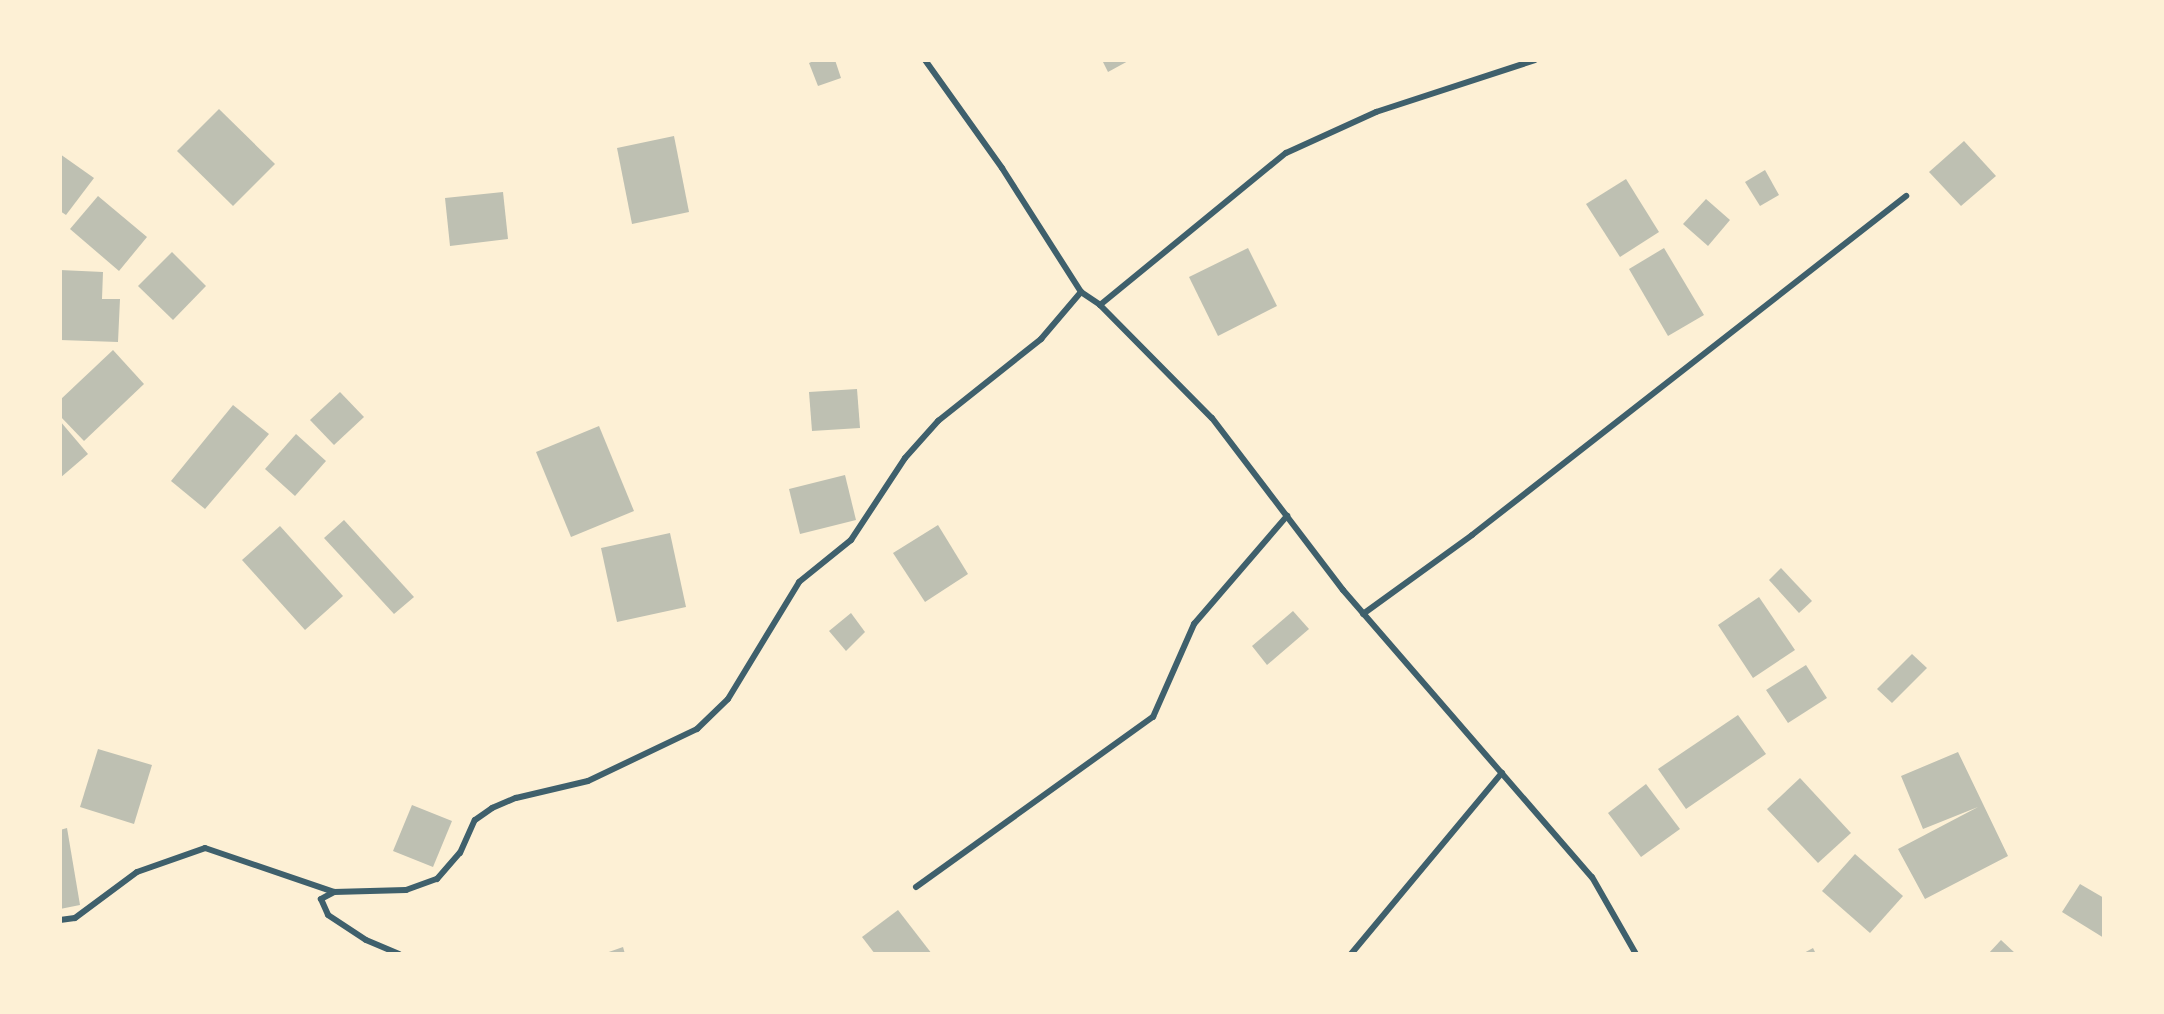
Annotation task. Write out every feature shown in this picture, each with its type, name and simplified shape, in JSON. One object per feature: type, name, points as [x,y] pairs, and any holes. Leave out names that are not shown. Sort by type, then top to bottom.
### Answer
[{"type":"street","points":[[926,60],[1002,168],[1080,292],[1100,305],[1212,418],[1363,614],[1592,877],[1636,954]]},
{"type":"street","points":[[1100,305],[1286,153],[1376,112],[1535,60]]},
{"type":"street","points":[[1363,614],[1472,536],[1906,196]]},
{"type":"street","points":[[60,920],[75,918],[137,872],[205,848],[334,892],[406,890],[437,879],[460,853],[475,820],[492,808],[516,798],[588,781],[697,729],[728,699],[799,582],[851,540],[905,458],[925,436],[1041,339],[1080,292]]},
{"type":"street","points":[[916,887],[1153,717],[1194,624],[1287,516]]},
{"type":"street","points":[[1351,954],[1502,773]]},
{"type":"street","points":[[334,892],[321,899],[328,915],[366,939],[399,954]]},
{"type":"building","points":[[816,60],[835,60],[841,78],[818,86],[809,63]]},
{"type":"building","points":[[1102,60],[1130,60],[1108,72]]},
{"type":"building","points":[[219,109],[275,164],[233,206],[177,151]]},
{"type":"building","points":[[674,136],[689,212],[632,224],[617,148]]},
{"type":"building","points":[[1964,141],[1996,176],[1961,206],[1929,172]]},
{"type":"building","points":[[60,154],[94,178],[66,215],[60,211]]},
{"type":"building","points":[[1765,170],[1779,195],[1760,206],[1745,182]]},
{"type":"building","points":[[1626,179],[1659,232],[1620,257],[1586,204]]},
{"type":"building","points":[[503,192],[508,239],[450,246],[445,198]]},
{"type":"building","points":[[98,196],[147,237],[119,271],[70,229]]},
{"type":"building","points":[[1706,199],[1730,220],[1708,246],[1683,224]]},
{"type":"building","points":[[1248,248],[1277,306],[1218,336],[1189,277]]},
{"type":"building","points":[[1664,248],[1704,315],[1668,336],[1629,269]]},
{"type":"building","points":[[172,252],[206,286],[173,320],[138,286]]},
{"type":"building","points":[[60,270],[103,272],[102,299],[120,299],[118,342],[60,340]]},
{"type":"building","points":[[113,350],[144,384],[84,441],[60,416],[60,400]]},
{"type":"building","points":[[857,389],[860,428],[812,431],[809,392]]},
{"type":"building","points":[[340,392],[364,417],[334,445],[310,420]]},
{"type":"building","points":[[233,405],[269,434],[205,509],[171,481]]},
{"type":"building","points":[[60,421],[88,454],[60,478]]},
{"type":"building","points":[[599,426],[634,511],[571,537],[536,452]]},
{"type":"building","points":[[296,434],[326,461],[295,496],[265,469]]},
{"type":"building","points":[[845,475],[856,520],[800,534],[789,489]]},
{"type":"building","points":[[344,520],[414,597],[394,614],[324,538]]},
{"type":"building","points":[[938,525],[968,574],[925,602],[893,553]]},
{"type":"building","points":[[280,526],[343,596],[305,630],[242,560]]},
{"type":"building","points":[[670,533],[686,607],[617,622],[601,548]]},
{"type":"building","points":[[1781,568],[1812,601],[1799,613],[1769,580]]},
{"type":"building","points":[[1759,597],[1795,650],[1753,678],[1718,625]]},
{"type":"building","points":[[1293,611],[1309,629],[1267,665],[1252,646]]},
{"type":"building","points":[[851,613],[865,632],[846,651],[829,631]]},
{"type":"building","points":[[1912,654],[1927,668],[1892,703],[1877,689]]},
{"type":"building","points":[[1806,665],[1827,698],[1788,723],[1766,690]]},
{"type":"building","points":[[1738,715],[1766,754],[1686,809],[1658,769]]},
{"type":"building","points":[[98,749],[152,765],[134,824],[80,807]]},
{"type":"building","points":[[1958,752],[2008,856],[1925,899],[1898,849],[1978,807],[1923,829],[1901,776]]},
{"type":"building","points":[[1800,778],[1851,833],[1818,863],[1767,809]]},
{"type":"building","points":[[1646,784],[1680,829],[1641,857],[1608,813]]},
{"type":"building","points":[[412,805],[452,821],[433,867],[393,851]]},
{"type":"building","points":[[67,828],[80,905],[60,909],[60,830]]},
{"type":"building","points":[[1855,854],[1903,896],[1870,933],[1822,891]]},
{"type":"building","points":[[2080,884],[2104,898],[2104,938],[2062,912]]},
{"type":"building","points":[[898,910],[932,954],[875,954],[862,937]]},
{"type":"building","points":[[2001,940],[2016,954],[1988,954]]},
{"type":"building","points":[[623,947],[625,954],[603,954]]},
{"type":"building","points":[[1813,948],[1816,954],[1802,954]]}]
